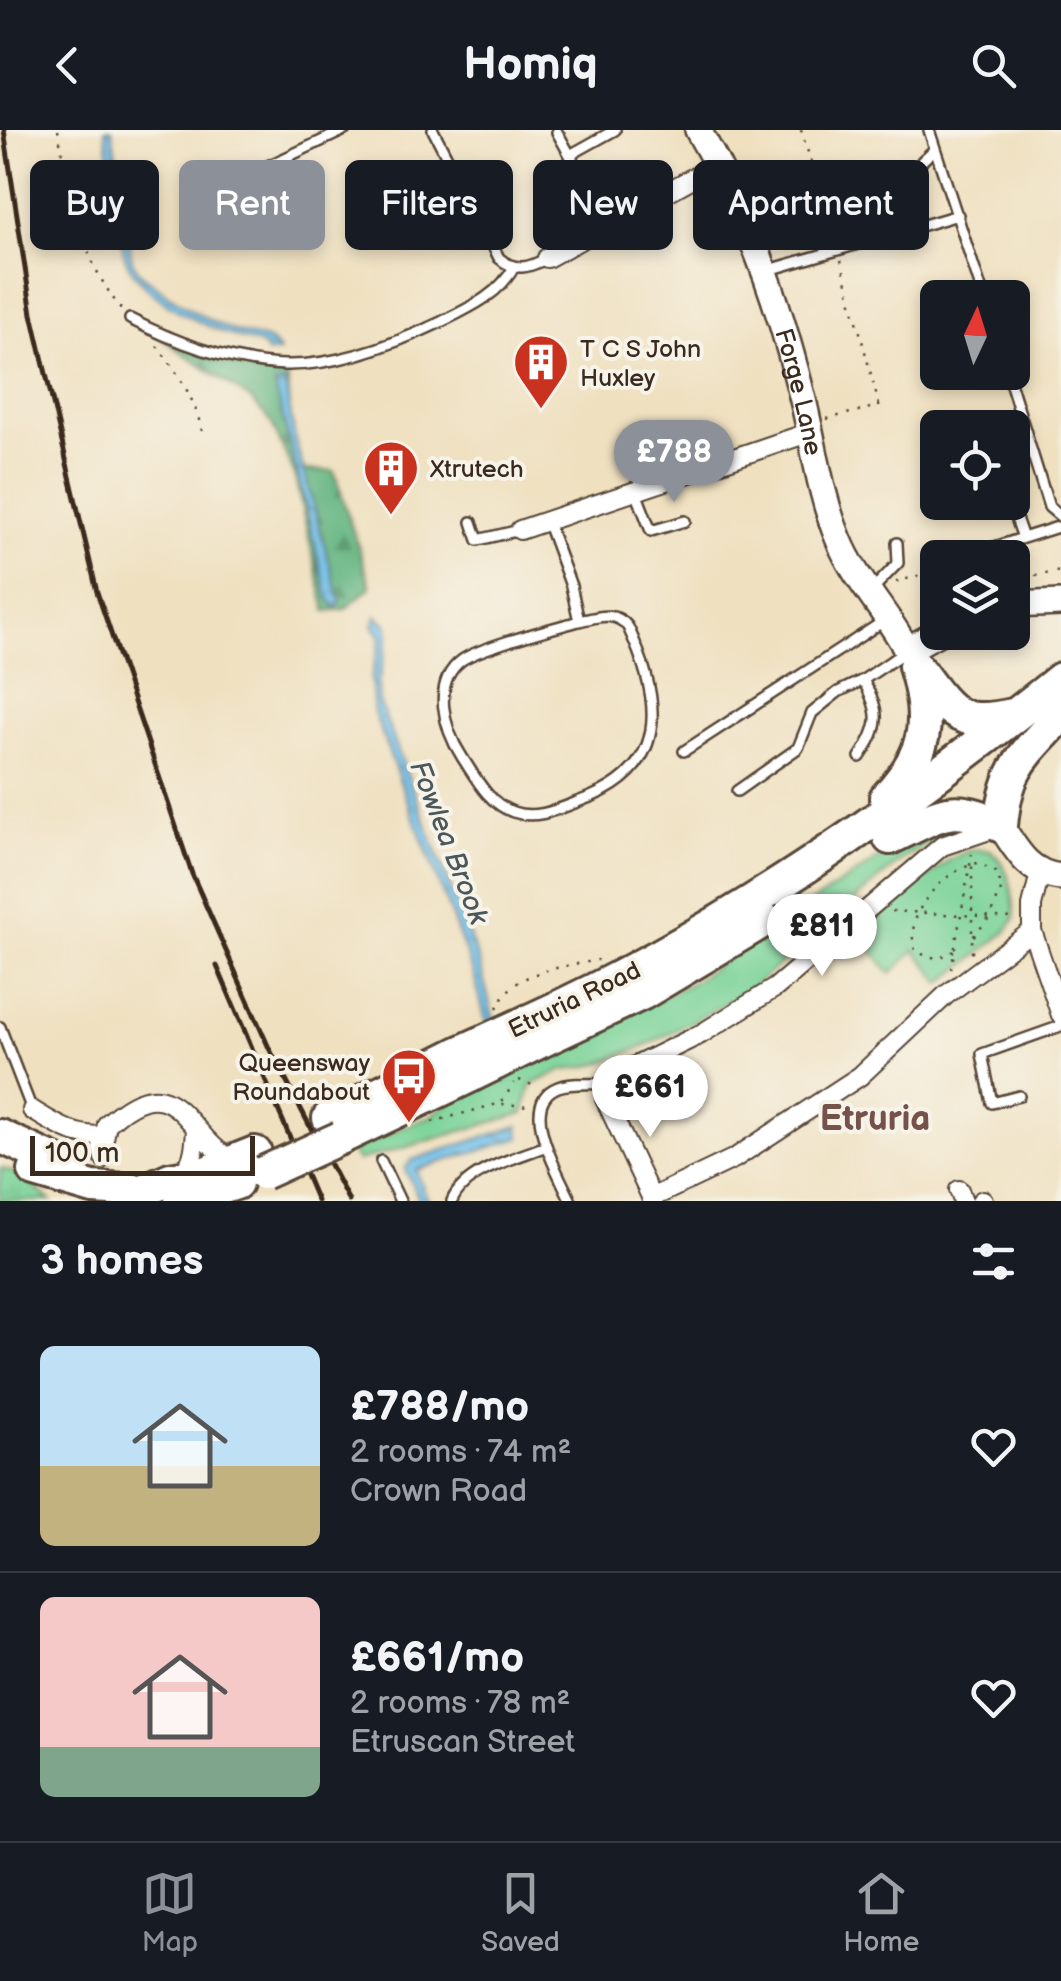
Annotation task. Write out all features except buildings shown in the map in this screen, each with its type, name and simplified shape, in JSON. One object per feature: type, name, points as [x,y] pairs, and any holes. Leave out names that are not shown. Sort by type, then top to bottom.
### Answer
[{"type":"highway","points":[[911,658],[948,708],[965,719],[986,721],[1017,714]]},
{"type":"highway","points":[[846,842],[910,772],[919,751],[926,725],[924,694],[911,658]]},
{"type":"highway","name":"Etruria Road","points":[[536,1031],[846,842],[1061,679]]},
{"type":"highway","name":"Etruria Road","points":[[10,1155],[93,1188],[124,1192],[176,1190],[335,1128],[536,1031],[644,993],[720,949],[890,838],[1061,708]]},
{"type":"highway","points":[[890,838],[952,810],[978,813],[1002,826],[1006,784],[1016,765],[1061,715]]},
{"type":"highway","points":[[10,1155],[176,1190]]},
{"type":"highway","points":[[10,1155],[66,1201]]},
{"type":"street","name":"Forge Lane","points":[[698,130],[716,160]]},
{"type":"street","points":[[547,258],[563,250]]},
{"type":"street","name":"Forge Lane","points":[[757,250],[767,271],[812,432],[825,500],[840,542],[911,658]]},
{"type":"street","points":[[520,530],[812,432]]},
{"type":"street","points":[[1030,604],[1061,603]]},
{"type":"street","points":[[911,658],[920,650]]},
{"type":"street","points":[[1002,826],[1026,863],[1050,875],[1031,926],[946,995],[860,1076],[734,1158],[652,1200],[605,1099],[606,1084],[615,1075],[700,1034],[776,988],[942,846],[1002,826]]},
{"type":"street","points":[[1031,926],[1061,1015]]},
{"type":"street","points":[[104,1158],[108,1124],[124,1111],[159,1100],[176,1104],[224,1156],[251,1162]]},
{"type":"street","points":[[32,1110],[90,1138],[104,1135]]},
{"type":"street","points":[[176,1190],[190,1163],[196,1129]]},
{"type":"lane","points":[[280,160],[345,130]]},
{"type":"lane","points":[[433,130],[446,160]]},
{"type":"lane","points":[[570,155],[616,130]]},
{"type":"lane","points":[[929,130],[978,280]]},
{"type":"lane","points":[[557,132],[573,160]]},
{"type":"lane","points":[[923,160],[936,150]]},
{"type":"lane","points":[[929,224],[958,215]]},
{"type":"lane","points":[[495,250],[499,258],[514,267],[531,267],[547,258]]},
{"type":"lane","points":[[767,271],[842,250]]},
{"type":"lane","points":[[130,319],[221,354],[286,365],[326,360],[403,340],[458,314],[491,294],[514,267]]},
{"type":"lane","points":[[1013,390],[1049,507],[1061,517]]},
{"type":"lane","points":[[684,442],[692,474]]},
{"type":"lane","points":[[636,492],[651,531],[685,521]]},
{"type":"lane","points":[[1017,520],[1023,538]]},
{"type":"lane","points":[[547,521],[571,586],[579,621]]},
{"type":"lane","points":[[472,522],[478,540],[520,530]]},
{"type":"lane","points":[[1017,540],[1061,526]]},
{"type":"lane","points":[[870,592],[898,563],[897,543]]},
{"type":"lane","points":[[606,615],[624,621],[628,627],[654,704],[654,723],[646,753],[630,774],[605,793],[535,815],[517,813],[500,806],[486,792],[458,751],[442,703],[447,678],[463,658],[579,621],[606,615]]},
{"type":"lane","points":[[684,751],[888,618]]},
{"type":"lane","points":[[737,791],[798,748],[812,712],[838,692],[911,658]]},
{"type":"lane","points":[[860,757],[877,726],[876,706],[863,680]]},
{"type":"lane","points":[[1019,1096],[992,1103],[982,1054],[1061,1026]]},
{"type":"lane","points":[[0,1028],[32,1110]]},
{"type":"lane","points":[[571,1201],[546,1146],[540,1108],[547,1093],[561,1086],[606,1084]]},
{"type":"lane","points":[[452,1201],[457,1190],[473,1178],[546,1146]]},
{"type":"lane","points":[[381,1161],[400,1201]]},
{"type":"path","points":[[58,130],[80,236],[99,276],[130,319]]},
{"type":"path","points":[[801,130],[839,251],[880,405],[822,420],[812,432]]},
{"type":"path","points":[[141,325],[186,384],[198,410],[203,436]]},
{"type":"path","points":[[1030,577],[1061,571]]},
{"type":"path","points":[[946,995],[971,864]]},
{"type":"path","points":[[971,864],[972,974]]},
{"type":"path","points":[[954,952],[936,958],[914,950],[911,939],[918,911],[951,874],[971,864],[984,864],[1000,878],[999,899],[972,939]]},
{"type":"path","points":[[865,910],[991,916],[1031,926]]},
{"type":"path","points":[[514,1076],[524,1084],[554,1090]]},
{"type":"path","points":[[501,1104],[540,1108]]},
{"type":"green space","points":[[154,333],[220,361],[288,374],[288,402],[285,383],[275,386],[328,597],[340,601],[304,470],[334,471],[371,587],[345,609],[326,611],[294,473],[271,422],[251,400]]},
{"type":"green space","points":[[952,817],[964,829],[924,846],[898,863],[758,983],[712,1011],[651,1043],[599,1064],[561,1071],[531,1085],[524,1113],[358,1161],[350,1150],[431,1116],[459,1095],[691,983],[914,835]]},
{"type":"green space","points":[[972,850],[990,850],[1007,872],[1015,919],[1005,933],[942,983],[915,950],[891,974],[857,932],[952,858]]},
{"type":"green space","points":[[0,1168],[19,1174],[51,1201],[0,1201]]},
{"type":"water","points":[[105,130],[112,130],[117,160],[110,160]]},
{"type":"water","points":[[123,250],[130,250],[139,272],[198,314],[266,340],[279,352],[268,353],[262,345],[203,324],[162,301],[132,271]]},
{"type":"water","points":[[285,382],[295,440],[340,601],[336,608],[328,597],[275,385]]},
{"type":"water","points":[[377,616],[389,633],[378,684],[379,701],[479,962],[509,1079],[502,1081],[474,975],[374,713],[371,679],[381,637],[373,625]]},
{"type":"water","points":[[519,1126],[520,1138],[416,1170],[428,1201],[420,1201],[405,1169],[412,1160]]},
{"type":"railway","points":[[4,130],[32,314],[97,592],[192,874],[269,1048],[349,1201]]},
{"type":"railway","points":[[217,966],[317,1201]]},
{"type":"place","name":"T C S John Huxley","points":[[541,411]]},
{"type":"place","name":"Xtrutech","points":[[391,517]]},
{"type":"place","name":"Queensway Roundabout","points":[[409,1125]]},
{"type":"district","name":"Etruria","points":[[875,1118]]},
{"type":"water label","name":"Fowlea Brook","points":[[450,842]]}]
